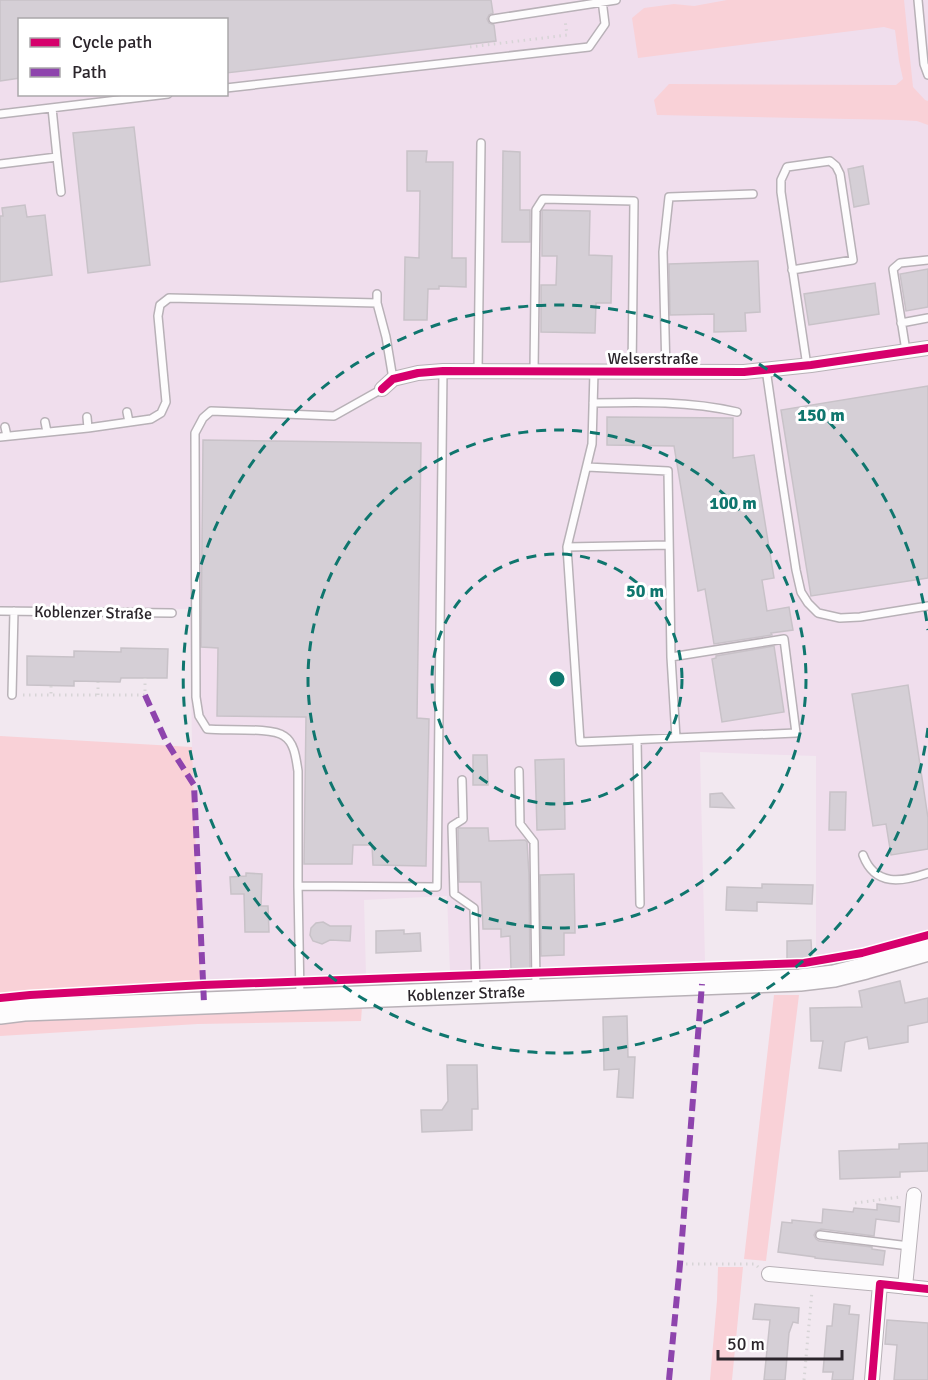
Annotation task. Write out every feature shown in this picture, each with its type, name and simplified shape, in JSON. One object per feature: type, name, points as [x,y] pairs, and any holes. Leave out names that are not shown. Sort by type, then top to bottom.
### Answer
[{"type":"main road","name":"Koblenzer Straße","points":[[0,1013],[24,1010],[800,980],[834,976],[928,950]]},
{"type":"street","name":"Welserstraße","points":[[382,389],[393,379],[418,372],[744,372],[807,366],[928,348]]},
{"type":"street","points":[[905,1287],[914,1195]]},
{"type":"street","points":[[769,1274],[928,1289]]},
{"type":"street","points":[[872,1380],[880,1284]]},
{"type":"lane","points":[[493,19],[616,0]]},
{"type":"lane","points":[[918,0],[924,64],[928,75]]},
{"type":"lane","points":[[228,88],[589,47],[605,24],[602,1]]},
{"type":"lane","points":[[0,114],[151,96]]},
{"type":"lane","points":[[52,108],[61,192]]},
{"type":"lane","points":[[478,371],[481,143]]},
{"type":"lane","points":[[0,164],[57,157]]},
{"type":"lane","points":[[792,270],[853,260],[840,174],[830,161],[787,167],[781,180],[781,192],[792,270],[807,366]]},
{"type":"lane","points":[[666,372],[663,252],[669,197],[753,194]]},
{"type":"lane","points":[[534,372],[536,210],[543,199],[634,201],[632,372]]},
{"type":"lane","points":[[906,351],[892,269],[900,263],[928,260]]},
{"type":"lane","points":[[334,302],[335,293]]},
{"type":"lane","points":[[377,294],[393,379]]},
{"type":"lane","points":[[5,427],[3,437],[151,419],[161,413],[166,402],[158,316],[160,305],[169,298],[204,295],[291,297],[334,302],[377,303]]},
{"type":"lane","points":[[901,323],[928,318]]},
{"type":"lane","points":[[766,369],[796,570],[801,592],[807,603],[818,613],[840,618],[928,606]]},
{"type":"lane","points":[[298,886],[437,887],[443,371]]},
{"type":"lane","points":[[594,372],[592,444],[567,547],[580,742],[796,733],[784,639],[670,657]]},
{"type":"lane","points":[[300,1000],[298,771],[295,753],[291,743],[283,735],[266,731],[207,729],[199,716],[196,697],[195,433],[203,418],[211,411],[334,416],[382,389]]},
{"type":"lane","points":[[593,403],[658,402],[737,412]]},
{"type":"lane","points":[[127,412],[129,422]]},
{"type":"lane","points":[[87,417],[88,428]]},
{"type":"lane","points":[[45,422],[47,432]]},
{"type":"lane","points":[[587,468],[668,471],[670,657],[676,738]]},
{"type":"lane","points":[[567,547],[669,545]]},
{"type":"lane","name":"Koblenzer Straße","points":[[0,611],[172,613]]},
{"type":"lane","name":"Koblenzer Straße","points":[[12,695],[14,611]]},
{"type":"lane","points":[[637,740],[640,904]]},
{"type":"lane","points":[[519,771],[520,824],[534,842],[537,990]]},
{"type":"lane","points":[[462,780],[463,819],[452,826],[454,894],[474,908],[476,993]]},
{"type":"lane","points":[[863,855],[865,861],[878,876],[887,879],[911,879],[928,873]]},
{"type":"lane","points":[[820,1235],[909,1246]]},
{"type":"path","points":[[463,48],[567,35],[564,8]]},
{"type":"path","points":[[12,695],[145,695],[146,678]]},
{"type":"path","points":[[98,682],[98,695]]},
{"type":"path","points":[[51,686],[51,695]]},
{"type":"path","points":[[855,1203],[914,1195]]},
{"type":"path","points":[[680,1264],[755,1264],[769,1274]]},
{"type":"path","points":[[804,1380],[813,1277]]},
{"type":"shaded area","points":[[0,0],[928,0],[928,931],[862,948],[816,956],[816,756],[700,752],[705,962],[450,972],[447,896],[364,900],[366,975],[201,981],[192,747],[190,609],[0,607]]},
{"type":"shaded area","points":[[727,0],[904,0],[913,87],[928,101],[928,125],[917,121],[899,120],[657,115],[654,100],[669,84],[896,85],[903,79],[895,30],[884,27],[638,58],[632,18],[644,8],[674,4],[694,6]]},
{"type":"shaded area","points":[[0,736],[192,747],[201,981],[0,993]]},
{"type":"shaded area","points":[[774,995],[799,995],[766,1261],[744,1259]]},
{"type":"shaded area","points":[[362,1007],[361,1021],[198,1024],[0,1036],[0,1023],[29,1020]]},
{"type":"shaded area","points":[[718,1267],[743,1267],[732,1380],[710,1380]]},
{"type":"building","points":[[0,0],[491,0],[493,13],[487,19],[494,25],[496,41],[228,73],[228,18],[18,18],[18,78],[0,81]]},
{"type":"building","points":[[134,127],[150,265],[88,273],[73,133]]},
{"type":"building","points":[[407,151],[427,151],[426,162],[453,162],[452,258],[466,258],[466,287],[439,286],[439,289],[428,289],[427,320],[404,320],[405,257],[419,258],[420,191],[407,191]]},
{"type":"building","points":[[503,151],[520,152],[520,210],[530,210],[530,242],[502,242]]},
{"type":"building","points":[[863,166],[869,204],[854,207],[848,169]]},
{"type":"building","points":[[25,205],[27,217],[45,215],[52,275],[0,282],[2,208]]},
{"type":"building","points":[[542,210],[590,211],[589,255],[612,256],[611,303],[596,303],[595,333],[541,332],[541,285],[556,285],[557,256],[542,256]]},
{"type":"building","points":[[758,261],[760,312],[745,313],[746,331],[714,332],[714,314],[670,315],[669,264]]},
{"type":"building","points":[[928,269],[928,307],[906,311],[900,274]]},
{"type":"building","points":[[875,283],[879,314],[809,325],[804,294]]},
{"type":"building","points":[[928,386],[928,578],[811,596],[781,410]]},
{"type":"building","points":[[607,417],[733,418],[733,458],[754,455],[774,578],[762,580],[767,611],[789,607],[793,630],[714,644],[705,589],[698,591],[674,446],[607,445]]},
{"type":"building","points":[[203,440],[421,443],[417,718],[429,719],[426,866],[373,865],[372,845],[353,845],[352,864],[304,864],[306,717],[217,716],[218,648],[201,647]]},
{"type":"building","points":[[774,646],[784,712],[722,722],[712,659],[716,656]]},
{"type":"building","points":[[121,648],[168,649],[167,678],[121,678],[120,682],[74,681],[74,686],[27,685],[27,656],[74,657],[74,651],[121,652]]},
{"type":"building","points":[[908,685],[928,818],[928,849],[891,855],[886,824],[873,826],[852,694]]},
{"type":"building","points":[[473,755],[487,755],[488,785],[473,785]]},
{"type":"building","points":[[564,759],[565,829],[537,830],[535,760]]},
{"type":"building","points":[[830,792],[846,792],[845,830],[829,830]]},
{"type":"building","points":[[722,793],[734,808],[710,807],[710,794]]},
{"type":"building","points":[[459,828],[488,828],[489,841],[525,840],[527,842],[530,969],[511,969],[510,936],[501,937],[501,929],[483,929],[481,882],[459,882]]},
{"type":"building","points":[[246,873],[262,874],[261,906],[268,906],[269,932],[245,932],[244,894],[231,894],[230,877],[246,876]]},
{"type":"building","points":[[574,874],[575,933],[564,933],[564,955],[541,956],[540,875]]},
{"type":"building","points":[[762,884],[813,885],[812,904],[757,902],[757,911],[726,910],[727,887],[762,888]]},
{"type":"building","points":[[323,922],[330,926],[351,926],[350,941],[330,940],[322,944],[313,941],[310,935],[311,928],[316,923]]},
{"type":"building","points":[[404,930],[404,934],[420,933],[421,951],[376,953],[376,931]]},
{"type":"building","points":[[811,940],[812,959],[787,960],[787,941]]},
{"type":"building","points":[[900,981],[905,1003],[928,998],[928,1022],[908,1026],[908,1042],[869,1049],[867,1037],[845,1042],[841,1071],[819,1068],[823,1041],[811,1041],[810,1008],[862,1007],[859,991]]},
{"type":"building","points":[[627,1016],[628,1057],[635,1057],[633,1098],[617,1097],[619,1069],[604,1070],[603,1017]]},
{"type":"building","points":[[447,1065],[477,1065],[478,1109],[472,1109],[472,1130],[422,1132],[421,1110],[442,1110],[448,1101]]},
{"type":"building","points":[[928,1143],[928,1171],[900,1172],[900,1177],[840,1179],[839,1151],[899,1149],[899,1144]]},
{"type":"building","points":[[877,1204],[900,1207],[899,1222],[876,1219],[874,1236],[821,1229],[814,1235],[819,1241],[872,1247],[872,1249],[885,1251],[883,1265],[778,1252],[782,1222],[792,1223],[792,1220],[822,1223],[823,1209],[853,1212],[854,1208],[877,1210]]},
{"type":"building","points":[[755,1304],[799,1308],[798,1323],[793,1322],[789,1333],[785,1380],[764,1380],[770,1320],[753,1319]]},
{"type":"building","points":[[834,1304],[850,1306],[849,1314],[859,1315],[853,1380],[832,1380],[833,1372],[823,1372],[827,1326],[832,1326]]},
{"type":"building","points":[[887,1320],[928,1323],[928,1380],[894,1380],[897,1345],[885,1344]]},
{"type":"marked path","points":[[145,695],[166,741],[194,785],[204,1003]]},
{"type":"marked path","points":[[669,1380],[702,984]]},
{"type":"cycle path","points":[[382,389],[393,379],[418,373],[443,371],[744,372],[928,348]]},
{"type":"cycle path","points":[[0,998],[203,985],[804,963],[862,953],[928,935]]},
{"type":"cycle path","points":[[872,1380],[880,1284],[928,1289]]}]
